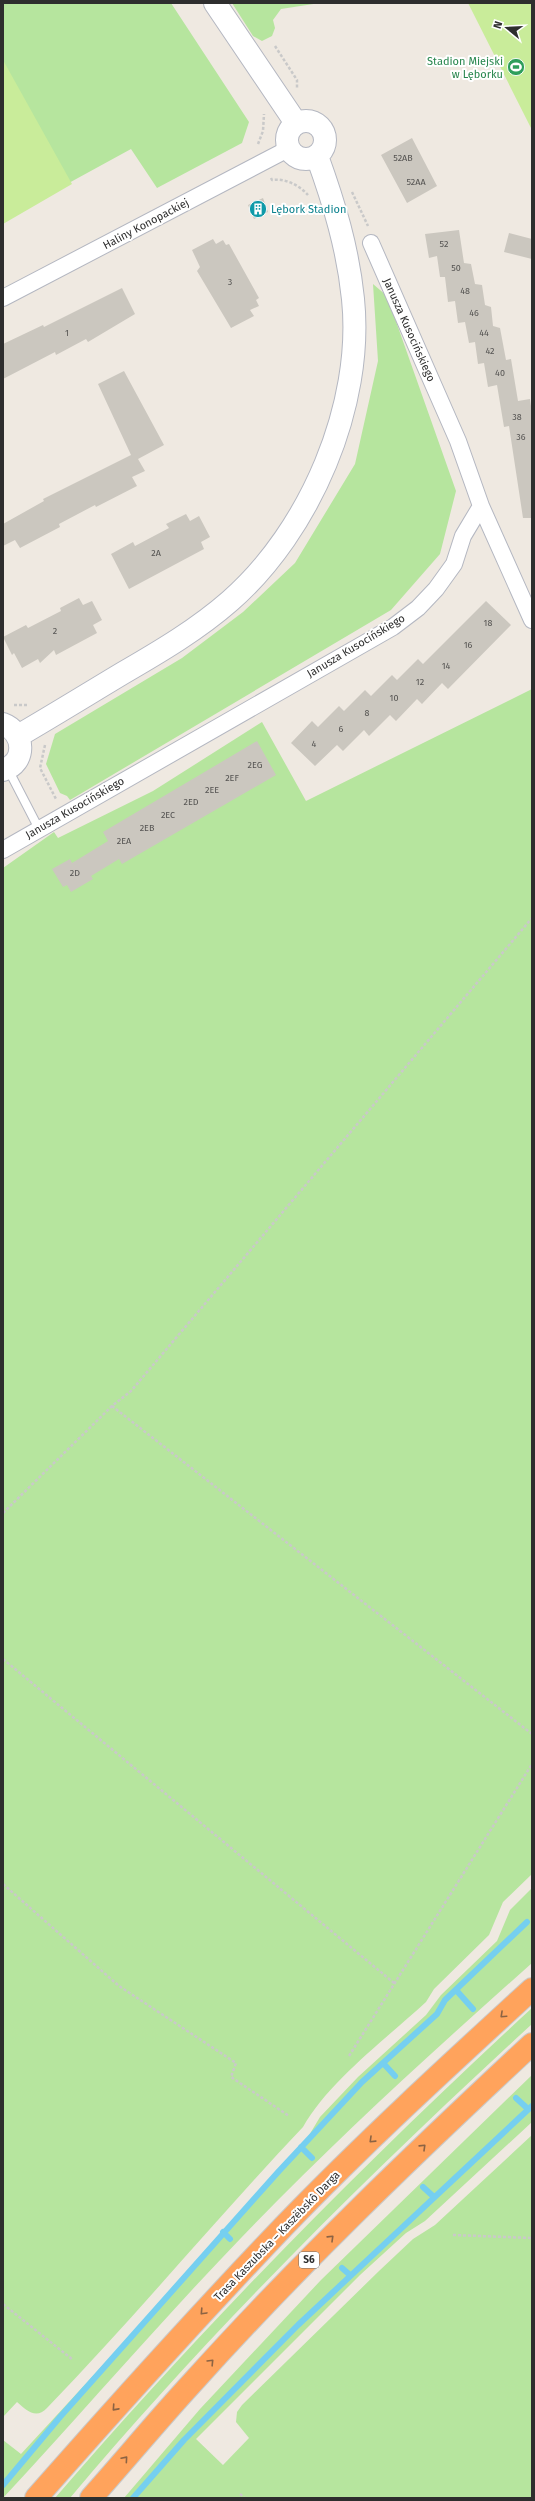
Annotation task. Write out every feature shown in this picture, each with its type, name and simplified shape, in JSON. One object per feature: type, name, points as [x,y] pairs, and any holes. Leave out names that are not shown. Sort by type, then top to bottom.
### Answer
[{"type":"highway","name":"Trasa Kaszubska – Kaszëbskô Darga","points":[[36,2498],[162,2356],[285,2225],[438,2076],[532,1989]]},
{"type":"highway","name":"S6","points":[[95,2495],[192,2382],[315,2253],[464,2107],[532,2044]]},
{"type":"street","points":[[215,3],[296,123]]},
{"type":"street","points":[[304,120],[313,122],[322,130],[325,142],[323,150],[316,156],[309,159],[301,159],[288,149],[287,134],[296,123],[304,120]]},
{"type":"street","name":"Haliny Konopackiej","points":[[3,298],[288,149]]},
{"type":"street","points":[[5,769],[14,764],[21,751],[11,721],[40,723],[168,646],[231,600],[264,565],[290,533],[315,489],[341,420],[349,380],[354,301],[347,255],[337,212],[316,156]]},
{"type":"street","name":"Janusza Kusocińskiego","points":[[3,850],[393,627],[418,608],[436,589],[454,564],[463,536],[481,506],[458,441],[371,243]]},
{"type":"street","points":[[481,506],[532,620]]},
{"type":"lane","points":[[5,769],[39,829]]},
{"type":"path","points":[[262,111],[265,123],[257,146],[272,180],[284,180],[295,185],[310,198]]},
{"type":"path","points":[[350,190],[373,236],[371,243]]},
{"type":"path","points":[[11,721],[34,702]]},
{"type":"path","points":[[29,705],[46,735],[40,768],[59,804],[69,812]]},
{"type":"path","points":[[3,1513],[112,1406],[131,1391],[532,918]]},
{"type":"path","points":[[112,1406],[532,1734]]},
{"type":"path","points":[[3,1659],[394,1983]]},
{"type":"path","points":[[349,2056],[532,1764]]},
{"type":"path","points":[[3,1884],[120,1986],[236,2063],[232,2077],[289,2116]]},
{"type":"path","points":[[453,2235],[532,2238]]},
{"type":"path","points":[[3,2304],[73,2360]]},
{"type":"path","points":[[240,2494],[245,2498]]},
{"type":"green space","points":[[3,3],[171,3],[249,122],[242,143],[157,188],[131,149],[3,219]]},
{"type":"green space","points":[[232,3],[320,3],[281,9],[273,20],[275,28],[272,36],[262,41],[253,36]]},
{"type":"green space","name":"Stadion Miejski w Lęborku","points":[[468,3],[532,3],[532,130]]},
{"type":"green space","points":[[3,60],[72,184],[3,224]]},
{"type":"green space","points":[[373,284],[387,296],[456,491],[440,554],[391,610],[70,800],[67,796],[60,793],[46,764],[55,734],[182,658],[243,612],[295,563],[355,464],[378,361]]},
{"type":"green space","points":[[532,689],[532,1874],[503,1902],[489,1935],[434,1989],[426,2002],[360,2061],[328,2093],[314,2110],[303,2127],[112,2339],[47,2408],[43,2412],[35,2413],[28,2411],[17,2402],[3,2417],[3,868],[54,832],[58,838],[153,791],[262,722],[306,801]]},
{"type":"green space","points":[[532,1888],[532,1963],[384,2098],[276,2202],[180,2302],[3,2498],[3,2440],[21,2454],[126,2340],[308,2137],[320,2117],[358,2077],[426,2015],[441,1995],[497,1941],[510,1910]]},
{"type":"green space","points":[[532,2008],[532,2024],[411,2137],[236,2313],[124,2435],[70,2498],[55,2498],[169,2370],[286,2246],[469,2066]]},
{"type":"green space","points":[[532,2075],[532,2122],[425,2221],[406,2233],[360,2275],[196,2439],[223,2465],[249,2438],[236,2422],[237,2412],[242,2405],[413,2239],[435,2225],[532,2135],[532,2498],[124,2498],[200,2409],[321,2280]]},
{"type":"building","points":[[412,138],[437,186],[407,203],[381,155]]},
{"type":"building","name":"Lębork Stadion","points":[[263,198],[268,212],[254,219],[248,205]]},
{"type":"building","points":[[459,230],[464,263],[471,264],[475,284],[482,285],[485,305],[491,307],[493,326],[500,328],[506,360],[511,359],[518,401],[530,399],[532,413],[532,518],[523,518],[509,426],[504,427],[497,385],[488,387],[484,363],[478,364],[475,342],[469,343],[465,322],[458,323],[455,301],[448,302],[445,277],[440,277],[437,256],[429,258],[425,234]]},
{"type":"building","points":[[509,233],[532,239],[532,259],[504,252]]},
{"type":"building","points":[[213,239],[216,244],[223,240],[226,245],[229,244],[259,298],[256,300],[259,306],[250,310],[254,316],[231,328],[197,271],[200,267],[192,250]]},
{"type":"building","points":[[122,288],[135,314],[88,342],[86,339],[56,355],[55,352],[3,379],[3,344],[43,325],[44,327]]},
{"type":"building","points":[[124,371],[164,445],[138,459],[145,471],[132,477],[137,486],[96,507],[95,505],[59,524],[60,527],[20,548],[15,540],[3,546],[3,524],[44,501],[43,499],[131,455],[98,384]]},
{"type":"building","points":[[186,514],[190,521],[199,516],[210,537],[201,542],[204,549],[129,589],[111,554],[133,542],[135,546],[169,528],[166,524]]},
{"type":"building","points":[[79,598],[83,605],[92,601],[102,620],[93,625],[97,633],[56,655],[54,650],[40,663],[38,659],[22,668],[14,653],[12,655],[3,637],[26,625],[28,628],[61,611],[60,608]]},
{"type":"building","points":[[486,601],[511,625],[448,689],[442,683],[422,704],[417,699],[396,721],[390,715],[369,736],[364,730],[343,751],[337,745],[315,766],[291,743],[312,721],[318,727],[339,706],[344,711],[365,690],[371,696],[392,675],[397,680],[418,659],[423,664]]},
{"type":"building","points":[[257,741],[276,775],[122,864],[119,859],[91,876],[93,879],[71,892],[67,885],[63,887],[52,869],[70,859],[72,863],[108,841],[103,832]]},
{"type":"waterway","points":[[3,2485],[60,2417],[279,2171],[362,2082],[437,2014],[445,2000],[527,1922]]},
{"type":"waterway","points":[[456,1990],[473,2009]]},
{"type":"waterway","points":[[383,2063],[395,2076]]},
{"type":"waterway","points":[[516,2098],[528,2109]]},
{"type":"waterway","points":[[133,2498],[184,2440],[298,2325],[532,2106]]},
{"type":"waterway","points":[[301,2147],[312,2158]]},
{"type":"waterway","points":[[423,2187],[434,2197]]},
{"type":"waterway","points":[[223,2232],[230,2239]]},
{"type":"waterway","points":[[342,2268],[350,2275]]},
{"type":"place","name":"Stadion Miejski w Lęborku","points":[[516,67]]},
{"type":"place","name":"Lębork Stadion","points":[[258,209]]}]
